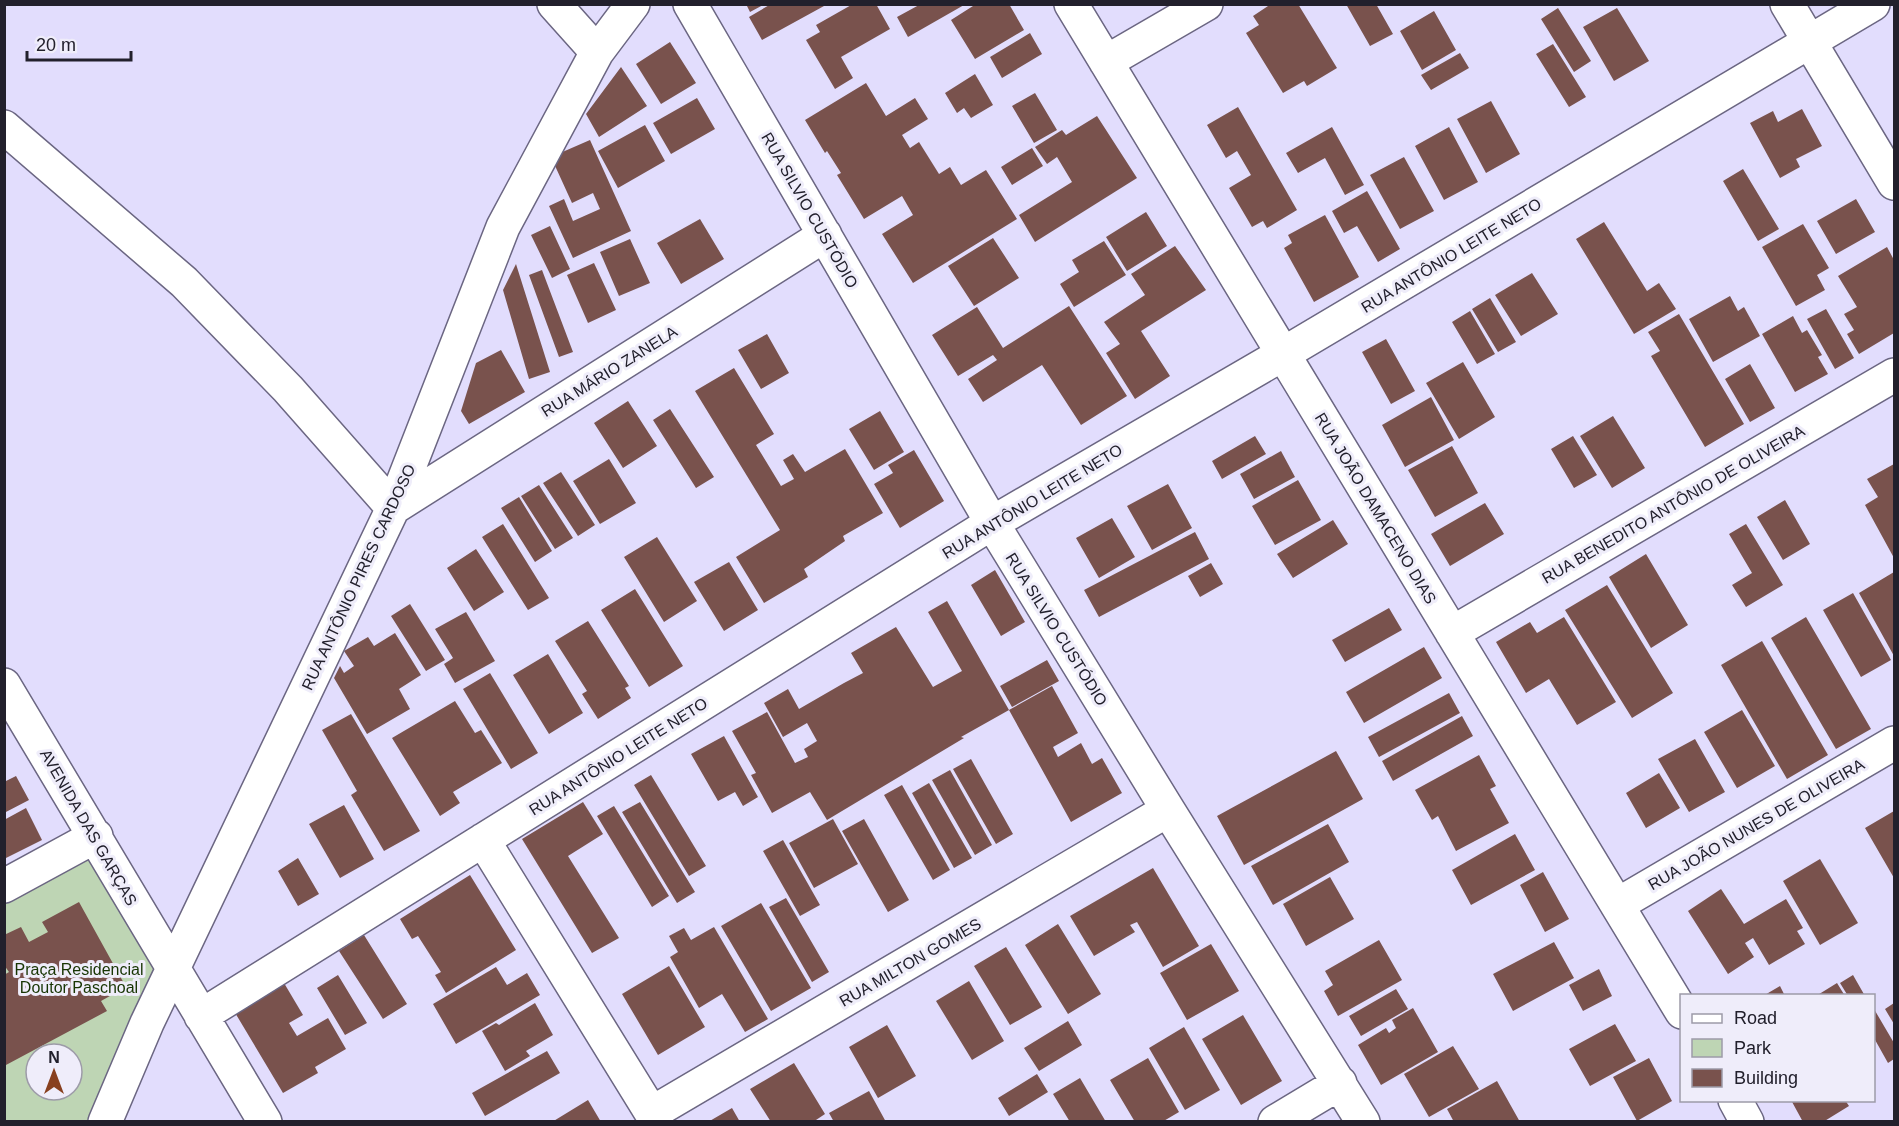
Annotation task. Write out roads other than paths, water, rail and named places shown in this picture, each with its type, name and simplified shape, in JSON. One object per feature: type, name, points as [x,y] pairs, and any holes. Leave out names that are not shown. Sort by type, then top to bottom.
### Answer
[{"type":"street","points":[[554,4],[597,52]]},
{"type":"street","name":"RUA ANTÔNIO PIRES CARDOSO","points":[[105,1122],[172,968],[393,508],[503,227],[597,52],[633,4]]},
{"type":"street","name":"RUA SILVIO CUSTÓDIO","points":[[690,4],[992,523],[1363,1122]]},
{"type":"street","name":"RUA JOÃO DAMACENO DIAS","points":[[1071,4],[1680,1009]]},
{"type":"street","points":[[1106,62],[1206,4]]},
{"type":"street","points":[[1787,4],[1894,183]]},
{"type":"street","name":"RUA ANTÔNIO LEITE NETO","points":[[201,1016],[992,523],[1283,354],[1873,4]]},
{"type":"street","points":[[4,127],[183,282],[288,390],[393,508]]},
{"type":"street","name":"RUA MÁRIO ZANELA","points":[[393,508],[825,235]]},
{"type":"street","name":"RUA BENEDITO ANTÔNIO DE OLIVEIRA","points":[[1452,633],[1894,375]]},
{"type":"street","name":"AVENIDA DAS GARÇAS","points":[[4,686],[96,836],[265,1122]]},
{"type":"street","name":"RUA JOÃO NUNES DE OLIVEIRA","points":[[1617,905],[1894,743]]},
{"type":"street","name":"RUA MILTON GOMES","points":[[654,1117],[1168,810]]},
{"type":"street","points":[[4,886],[96,836]]},
{"type":"street","points":[[483,840],[654,1117]]},
{"type":"street","points":[[1275,1122],[1340,1083]]},
{"type":"street","points":[[1736,1102],[1748,1122]]},
{"type":"park label","name":"Praça Residencial Doutor Paschoal","points":[[79,978]]}]
